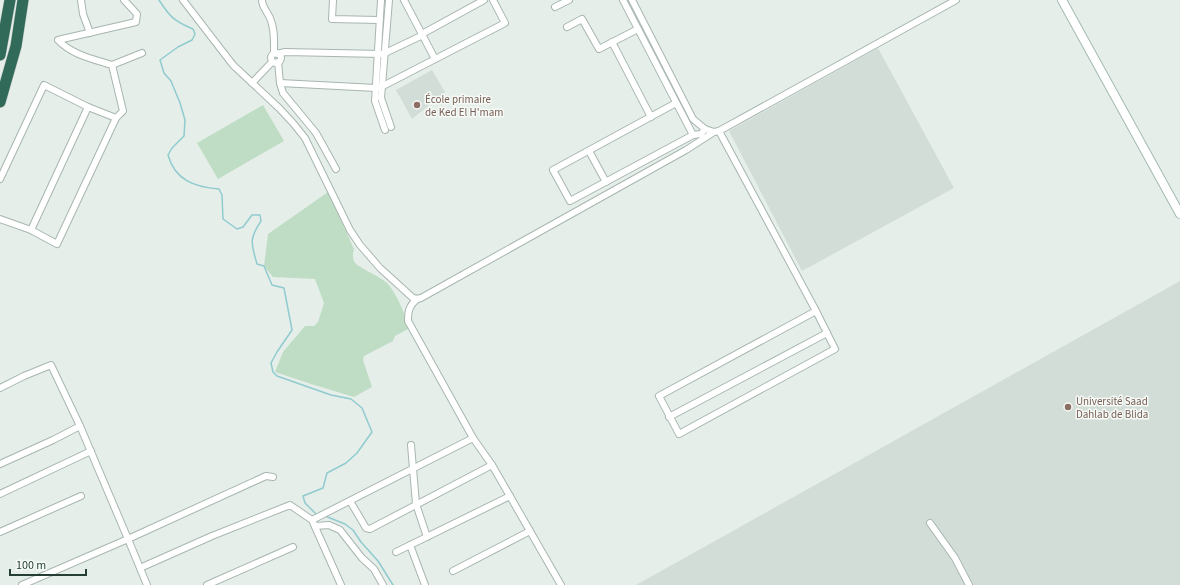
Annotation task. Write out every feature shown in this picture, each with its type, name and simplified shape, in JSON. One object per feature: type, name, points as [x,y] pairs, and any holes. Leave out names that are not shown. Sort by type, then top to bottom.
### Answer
[{"type":"highway","points":[[0,55],[10,0]]},
{"type":"highway","points":[[0,102],[16,46],[23,0]]},
{"type":"street","points":[[81,0],[83,14],[90,33]]},
{"type":"street","points":[[124,0],[138,14],[136,22],[58,40],[66,49],[74,53],[112,65],[142,53]]},
{"type":"street","points":[[183,0],[233,65],[293,122],[305,138],[350,230],[360,245],[380,268],[413,298],[417,299]]},
{"type":"street","points":[[252,84],[280,57],[276,53],[272,24],[263,6],[262,0]]},
{"type":"street","points":[[333,0],[332,19],[380,20]]},
{"type":"street","points":[[381,0],[380,55],[378,88],[375,101],[388,128]]},
{"type":"street","points":[[380,55],[389,0]]},
{"type":"street","points":[[404,0],[435,59]]},
{"type":"street","points":[[276,53],[380,55],[484,0]]},
{"type":"street","points":[[280,83],[378,88],[505,23],[493,0]]},
{"type":"street","points":[[555,7],[569,0]]},
{"type":"street","points":[[623,0],[693,135]]},
{"type":"street","points":[[632,0],[693,119],[703,134]]},
{"type":"street","points":[[676,103],[553,170],[570,201],[693,135],[716,131],[956,0]]},
{"type":"street","points":[[1062,0],[1180,214]]},
{"type":"street","points":[[567,27],[582,19],[599,49],[638,29]]},
{"type":"street","points":[[612,42],[651,117]]},
{"type":"street","points":[[275,62],[283,93],[316,133],[336,169]]},
{"type":"street","points":[[0,219],[30,230],[57,244],[116,118],[123,111],[112,65]]},
{"type":"street","points":[[0,179],[44,85],[88,107],[116,118]]},
{"type":"street","points":[[30,230],[88,107]]},
{"type":"street","points":[[560,585],[492,465],[473,438],[408,321],[410,305],[417,299],[672,158],[703,134],[716,131]]},
{"type":"street","points":[[716,131],[816,311],[835,349],[679,434],[659,396],[816,311]]},
{"type":"street","points":[[589,151],[606,182]]},
{"type":"street","points":[[669,417],[827,333]]},
{"type":"street","points":[[0,388],[51,365],[91,451],[147,585]]},
{"type":"street","points":[[0,464],[80,426]]},
{"type":"street","points":[[312,520],[473,438]]},
{"type":"street","points":[[411,445],[416,504],[427,537]]},
{"type":"street","points":[[0,494],[91,451]]},
{"type":"street","points":[[350,501],[368,529],[492,465]]},
{"type":"street","points":[[22,585],[128,539],[266,476],[273,477]]},
{"type":"street","points":[[0,532],[81,496]]},
{"type":"street","points":[[396,552],[510,496]]},
{"type":"street","points":[[140,568],[287,505],[293,506],[312,520],[341,585]]},
{"type":"street","points":[[930,523],[955,558],[969,585]]},
{"type":"street","points":[[315,526],[329,525],[340,530],[362,558],[374,569],[383,585]]},
{"type":"street","points":[[453,571],[530,531]]},
{"type":"street","points":[[410,545],[425,585]]},
{"type":"street","points":[[207,585],[293,546]]},
{"type":"shaded area","points":[[878,48],[954,188],[802,271],[729,131]]},
{"type":"shaded area","name":"École primaire de Ked El H'mam","points":[[432,70],[445,92],[412,119],[396,90]]},
{"type":"shaded area","name":"Université Saad Dahlab de Blida","points":[[1180,281],[1180,585],[636,585],[731,532]]},
{"type":"green space","points":[[263,105],[284,141],[218,179],[197,143]]},
{"type":"green space","points":[[328,192],[354,249],[354,261],[359,266],[387,283],[398,299],[410,328],[395,336],[393,341],[364,356],[363,360],[372,387],[354,397],[275,372],[283,352],[305,326],[314,326],[318,322],[324,303],[315,279],[273,277],[264,266],[268,234]]},
{"type":"waterway","points":[[159,0],[166,11],[173,18],[193,29],[195,34],[192,40],[178,47],[160,60],[164,73],[171,81],[185,120],[184,136],[172,148],[168,155],[175,171],[187,181],[201,186],[219,189],[222,195],[223,219],[237,229],[243,227],[252,215],[260,215],[261,221],[254,232],[252,241],[255,257],[257,264],[264,266],[272,285],[284,288],[292,330],[271,363],[273,372],[277,376],[331,395],[351,399],[362,408],[372,432],[357,453],[346,463],[327,473],[323,488],[303,496],[305,503],[318,516]]},
{"type":"waterway","points":[[325,516],[345,524],[353,530],[361,542],[378,561],[393,585]]},
{"type":"place","name":"École primaire de Ked El H'mam","points":[[417,105]]},
{"type":"place","name":"Université Saad Dahlab de Blida","points":[[1068,407]]}]
